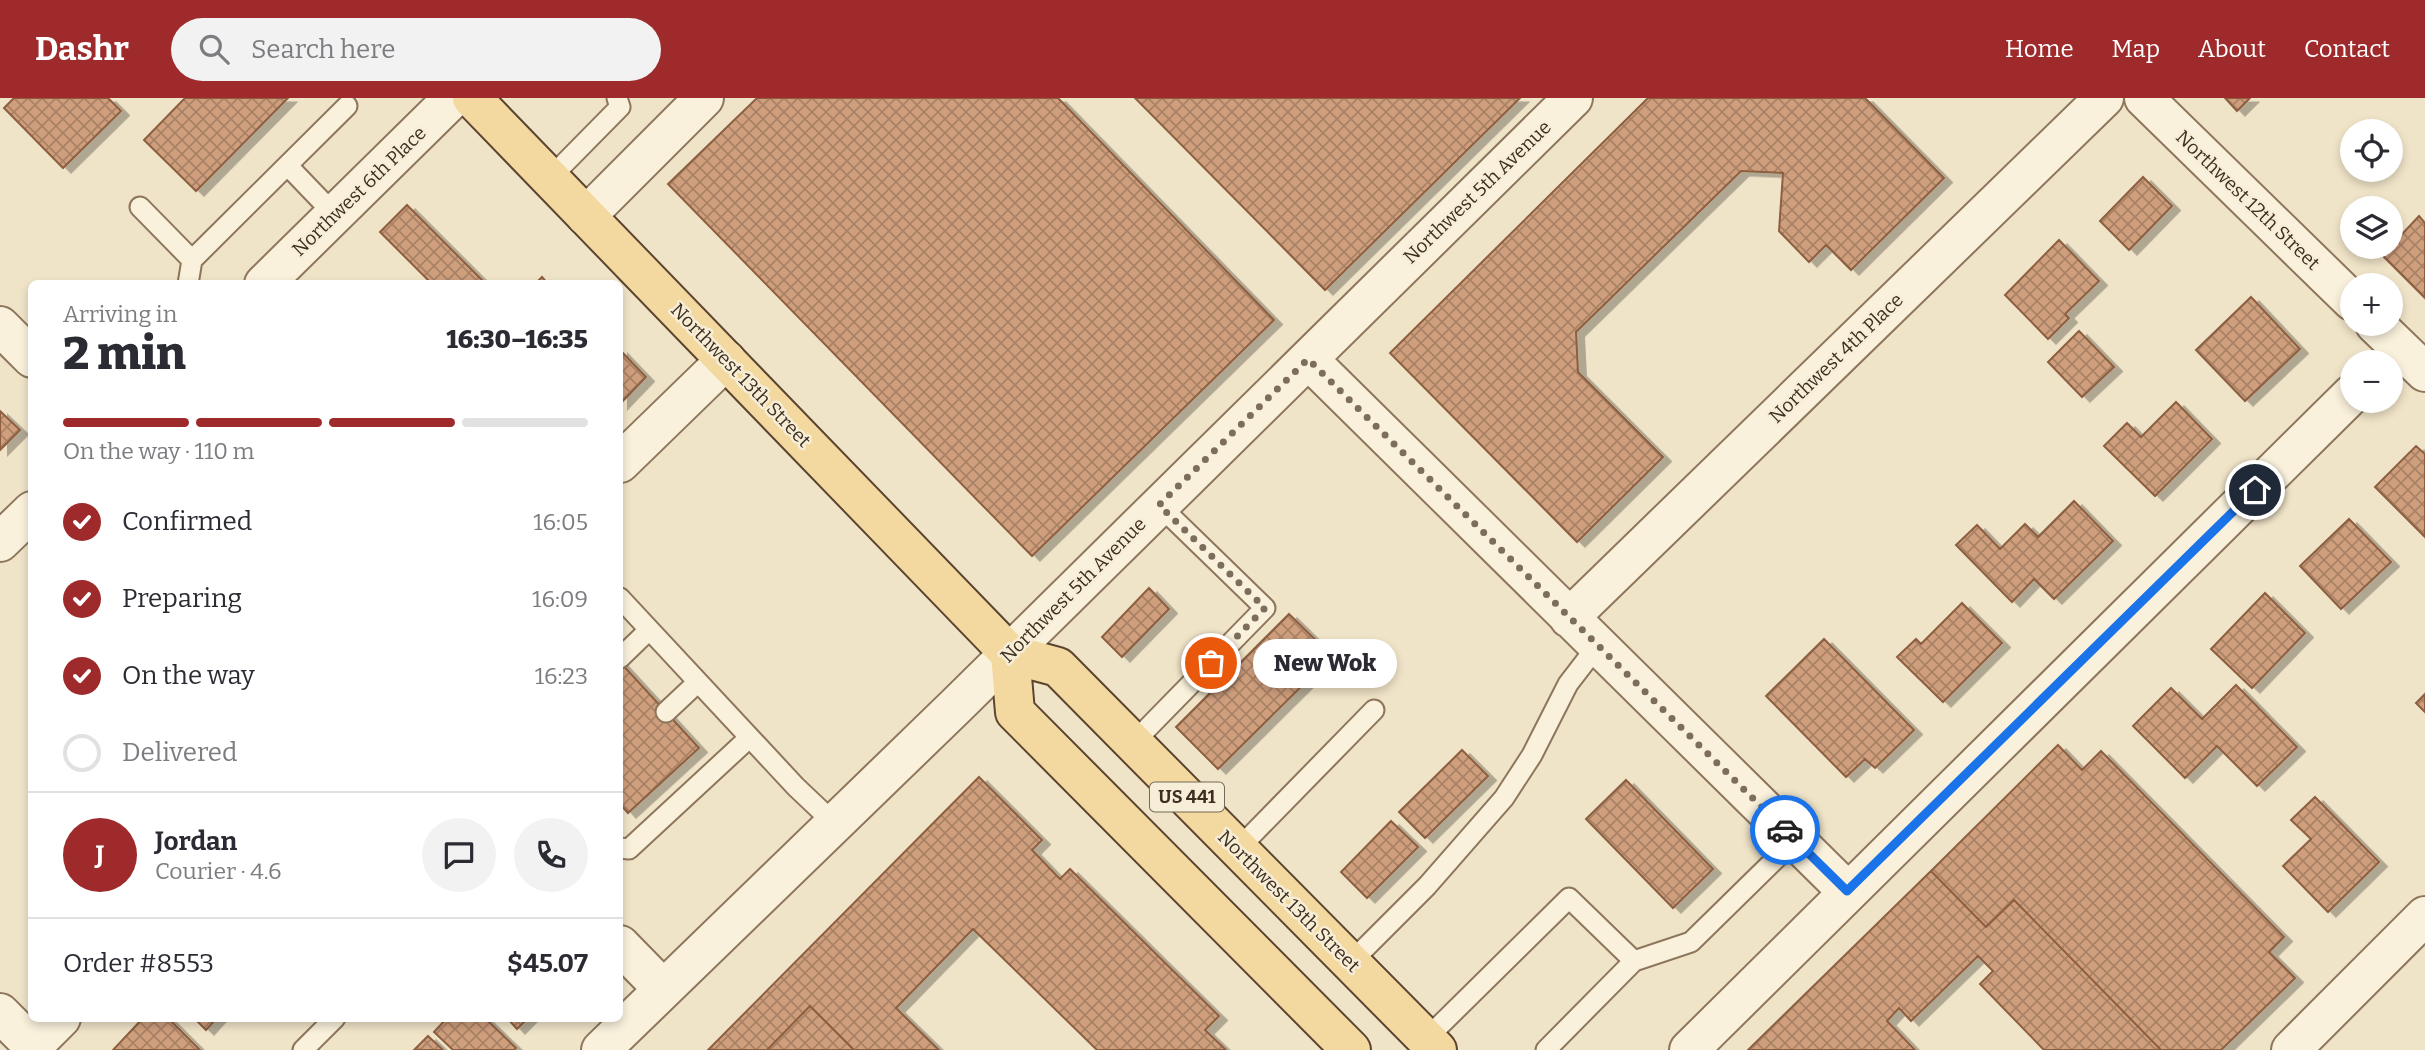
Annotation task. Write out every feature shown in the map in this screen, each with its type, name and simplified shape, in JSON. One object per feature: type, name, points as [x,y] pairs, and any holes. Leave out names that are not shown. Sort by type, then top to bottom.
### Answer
[{"type":"main road","name":"Northwest 13th Street","points":[[472,98],[1010,654],[1058,667],[1432,1045]]},
{"type":"main road","name":"US 441","points":[[1010,654],[1016,712],[1351,1050]]},
{"type":"street","name":"Northwest 6th Place","points":[[268,280],[453,98]]},
{"type":"street","points":[[586,216],[704,98]]},
{"type":"street","name":"Northwest 5th Avenue","points":[[601,1050],[1010,654],[1573,98]]},
{"type":"street","name":"Northwest 4th Place","points":[[1569,618],[2104,98]]},
{"type":"street","name":"Northwest 12th Street","points":[[2144,98],[2340,289]]},
{"type":"street","points":[[0,326],[28,354]]},
{"type":"street","points":[[2387,336],[2411,359]]},
{"type":"street","points":[[1308,359],[1847,891]]},
{"type":"street","points":[[623,460],[726,360]]},
{"type":"street","points":[[1689,1050],[2340,406]]},
{"type":"street","points":[[0,542],[28,515]]},
{"type":"street","points":[[2291,1050],[2425,916]]},
{"type":"street","points":[[623,948],[663,989]]},
{"type":"street","points":[[0,1013],[33,1049],[57,1022]]},
{"type":"lane","points":[[550,178],[620,107],[617,98]]},
{"type":"lane","points":[[189,280],[192,260],[347,106]]},
{"type":"lane","points":[[288,166],[334,214]]},
{"type":"lane","points":[[140,207],[192,260]]},
{"type":"lane","points":[[1133,743],[1265,608],[1159,505]]},
{"type":"lane","points":[[623,601],[749,738],[834,823]]},
{"type":"lane","points":[[623,655],[649,630]]},
{"type":"lane","points":[[1350,963],[1427,886],[1504,798],[1532,755],[1568,684],[1598,645]]},
{"type":"lane","points":[[666,712],[698,682]]},
{"type":"lane","points":[[1238,849],[1374,710]]},
{"type":"lane","points":[[623,848],[629,849],[749,738]]},
{"type":"lane","points":[[1546,1050],[1634,961],[1690,942],[1795,841]]},
{"type":"lane","points":[[1432,1045],[1569,898],[1634,961]]},
{"type":"lane","points":[[303,1050],[331,1022]]},
{"type":"building","points":[[14,98],[108,98],[121,111],[63,168],[4,108]]},
{"type":"building","points":[[185,98],[288,98],[196,191],[144,140]]},
{"type":"building","points":[[757,98],[1058,98],[1274,320],[1032,556],[668,184]]},
{"type":"building","points":[[1135,98],[1520,98],[1325,290]]},
{"type":"building","points":[[1648,98],[1865,98],[1944,178],[1851,270],[1826,245],[1809,262],[1779,231],[1783,173],[1741,171],[1576,332],[1578,372],[1663,457],[1577,542],[1390,353]]},
{"type":"building","points":[[2225,98],[2250,98],[2237,111]]},
{"type":"building","points":[[2143,177],[2172,206],[2129,250],[2100,221]]},
{"type":"building","points":[[407,205],[482,280],[428,280],[380,232]]},
{"type":"building","points":[[2419,216],[2425,223],[2425,298],[2403,273],[2386,259],[2403,259],[2403,233]]},
{"type":"building","points":[[2059,240],[2099,281],[2065,314],[2069,318],[2048,339],[2005,295]]},
{"type":"building","points":[[2251,297],[2300,349],[2245,401],[2196,350]]},
{"type":"building","points":[[2079,331],[2114,367],[2082,397],[2048,362]]},
{"type":"building","points":[[623,353],[646,377],[623,401]]},
{"type":"building","points":[[2176,402],[2212,439],[2155,496],[2104,446],[2127,423],[2141,437]]},
{"type":"building","points":[[0,411],[20,430],[0,450]]},
{"type":"building","points":[[2416,446],[2425,454],[2425,537],[2375,487]]},
{"type":"building","points":[[2074,501],[2113,541],[2054,599],[2034,579],[2012,602],[1956,545],[1977,525],[2000,549],[2025,524],[2038,537]]},
{"type":"building","points":[[2349,519],[2391,562],[2341,609],[2300,566]]},
{"type":"building","points":[[1149,588],[1169,609],[1122,657],[1102,637]]},
{"type":"building","points":[[2265,593],[2305,633],[2252,688],[2211,649]]},
{"type":"building","points":[[1962,603],[2002,643],[1943,702],[1897,657],[1916,639],[1921,644]]},
{"type":"building","points":[[1289,614],[1332,656],[1218,769],[1176,727]]},
{"type":"building","points":[[1824,639],[1914,730],[1875,768],[1865,759],[1846,777],[1766,696]]},
{"type":"building","points":[[623,665],[699,748],[628,813],[623,807]]},
{"type":"building","points":[[2236,685],[2297,747],[2257,786],[2217,746],[2185,778],[2133,726],[2171,688],[2202,719]]},
{"type":"building","points":[[2425,694],[2425,712],[2416,703]]},
{"type":"building","points":[[2058,745],[2082,770],[2101,751],[2284,937],[2269,952],[2295,978],[2221,1050],[2161,1050],[2014,900],[1986,927],[1931,871]]},
{"type":"building","points":[[1462,750],[1488,776],[1425,838],[1399,812]]},
{"type":"building","points":[[979,777],[1042,840],[1032,850],[1060,879],[1070,869],[1219,1016],[1205,1030],[1226,1050],[1097,1050],[973,929],[896,1008],[939,1050],[854,1050],[810,1006],[767,1050],[708,1050]]},
{"type":"building","points":[[1626,780],[1713,869],[1673,908],[1586,819]]},
{"type":"building","points":[[2315,797],[2379,862],[2328,912],[2283,866],[2311,839],[2291,820]]},
{"type":"building","points":[[1391,821],[1418,847],[1367,898],[1341,872]]},
{"type":"building","points":[[1931,871],[1986,927],[2014,900],[2161,1050],[2044,1050],[1980,984],[1993,971],[1978,956],[1911,1021],[1899,1008],[1887,1021],[1915,1050],[1748,1050]]},
{"type":"building","points":[[810,1006],[854,1050],[767,1050]]},
{"type":"building","points":[[139,1022],[172,1022],[200,1050],[113,1050]]},
{"type":"building","points":[[198,1022],[213,1022],[206,1030]]},
{"type":"building","points":[[443,1022],[489,1022],[516,1048],[453,1050],[434,1032]]},
{"type":"building","points":[[511,1022],[524,1022],[517,1029]]},
{"type":"building","points":[[428,1036],[443,1050],[414,1050]]},
{"type":"way so far","points":[[1211,663],[1265,608],[1159,505],[1308,359],[1785,830]]},
{"type":"place","name":"New Wok","points":[[1211,663]]},
{"type":"route","points":[[1785,830],[1847,891],[2255,490]]}]
